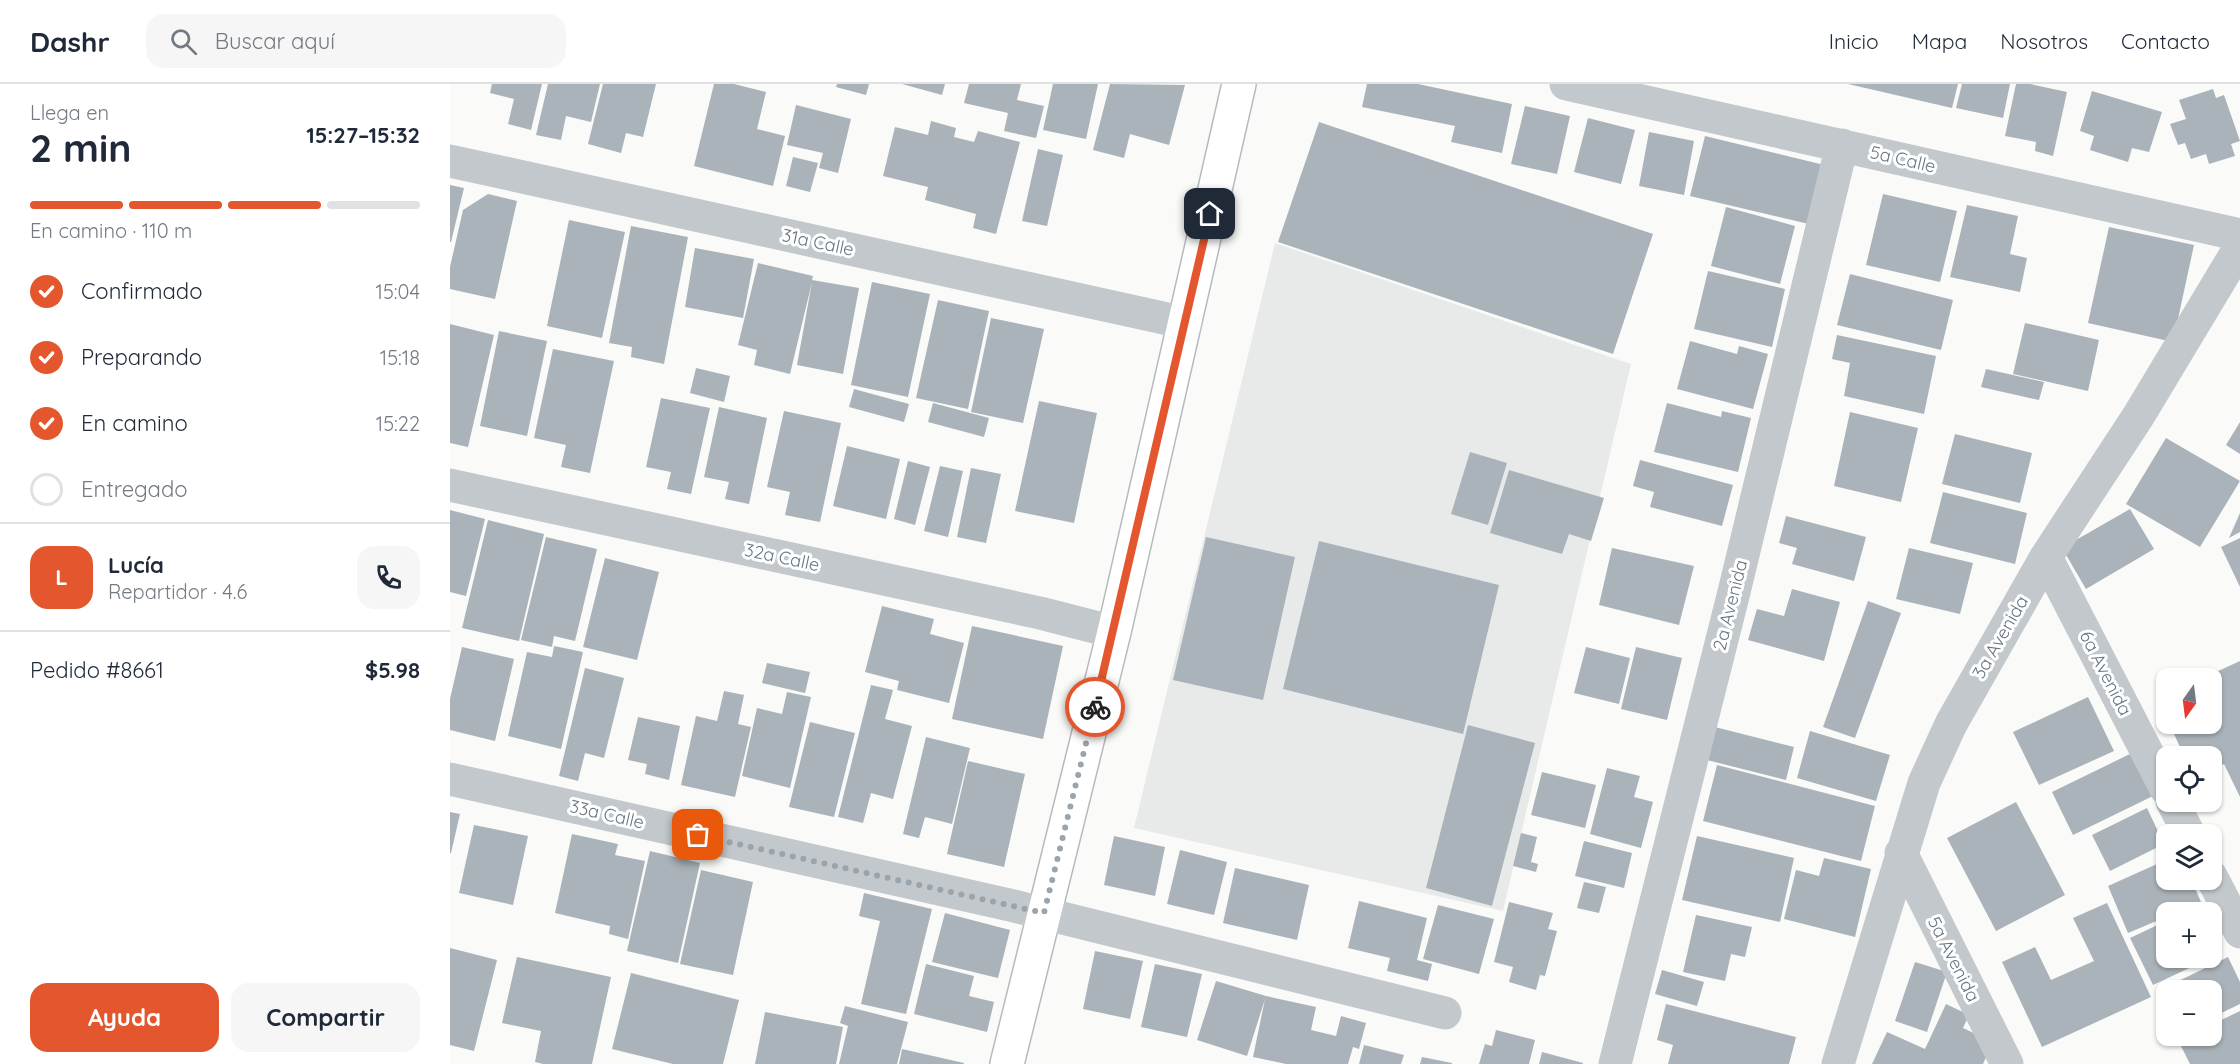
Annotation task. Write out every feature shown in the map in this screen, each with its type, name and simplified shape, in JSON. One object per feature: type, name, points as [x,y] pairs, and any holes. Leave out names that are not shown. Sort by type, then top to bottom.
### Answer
[{"type":"main road","points":[[1008,1064],[1114,632],[1239,84]]},
{"type":"street","name":"5a Calle","points":[[1566,84],[2240,235]]},
{"type":"street","name":"2a Avenida","points":[[1615,1064],[1842,146]]},
{"type":"street","name":"31a Calle","points":[[450,161],[1186,323]]},
{"type":"street","name":"3a Avenida","points":[[1838,1064],[1924,783],[1951,724],[2046,557],[2139,415],[2240,247]]},
{"type":"street","name":"32a Calle","points":[[450,484],[1114,632]]},
{"type":"street","name":"6a Avenida","points":[[2046,557],[2156,770]]},
{"type":"street","name":"33a Calle","points":[[450,779],[1044,913],[1445,1012]]},
{"type":"street","name":"5a Avenida","points":[[1901,853],[2007,1064]]},
{"type":"street","points":[[2218,890],[2240,932]]},
{"type":"shaded area","points":[[1275,243],[1631,364],[1503,911],[1134,828]]},
{"type":"building","points":[[492,84],[542,84],[531,130],[508,124],[514,99],[490,93]]},
{"type":"building","points":[[548,84],[600,84],[591,122],[566,116],[561,140],[536,135]]},
{"type":"building","points":[[603,84],[656,84],[643,137],[626,133],[621,153],[588,144]]},
{"type":"building","points":[[714,84],[734,84],[766,92],[757,129],[785,136],[773,186],[694,166]]},
{"type":"building","points":[[837,84],[869,84],[866,95],[836,87]]},
{"type":"building","points":[[902,84],[945,84],[942,95]]},
{"type":"building","points":[[969,84],[1021,84],[1017,100],[1044,106],[1036,138],[1004,131],[1008,113],[964,103]]},
{"type":"building","points":[[1053,84],[1098,84],[1086,139],[1043,130]]},
{"type":"building","points":[[1110,84],[1185,85],[1169,145],[1130,134],[1124,158],[1093,150]]},
{"type":"building","points":[[1367,84],[1418,84],[1512,104],[1502,153],[1451,142],[1455,126],[1362,107]]},
{"type":"building","points":[[1848,84],[1958,84],[1952,108]]},
{"type":"building","points":[[1962,84],[2010,84],[2003,118],[1956,108]]},
{"type":"building","points":[[2016,84],[2030,84],[2067,92],[2053,156],[2035,151],[2036,142],[2005,136]]},
{"type":"building","points":[[2213,89],[2216,98],[2224,95],[2240,141],[2231,144],[2235,156],[2209,164],[2206,154],[2191,159],[2185,143],[2178,145],[2170,124],[2186,119],[2179,100]]},
{"type":"building","points":[[2092,91],[2162,112],[2149,152],[2132,148],[2128,162],[2090,150],[2094,136],[2080,131]]},
{"type":"building","points":[[796,105],[851,119],[838,173],[819,168],[823,153],[787,145]]},
{"type":"building","points":[[1525,106],[1570,116],[1557,174],[1511,164]]},
{"type":"building","points":[[1588,118],[1635,130],[1621,184],[1574,172]]},
{"type":"building","points":[[931,121],[956,128],[954,137],[974,142],[978,131],[1020,142],[996,234],[973,228],[976,214],[925,200],[928,187],[883,176],[895,127],[928,135]]},
{"type":"building","points":[[1319,122],[1653,234],[1613,354],[1278,242]]},
{"type":"building","points":[[1649,132],[1694,141],[1684,195],[1639,186]]},
{"type":"building","points":[[1705,136],[1824,165],[1809,224],[1690,196]]},
{"type":"building","points":[[1038,149],[1063,155],[1047,226],[1022,221]]},
{"type":"building","points":[[793,157],[818,163],[810,192],[786,186]]},
{"type":"building","points":[[450,185],[464,188],[451,242],[450,242]]},
{"type":"building","points":[[488,194],[517,201],[495,299],[450,289],[450,267],[463,210]]},
{"type":"building","points":[[1883,194],[1957,211],[1940,282],[1866,265]]},
{"type":"building","points":[[1967,205],[2018,216],[2010,254],[2027,258],[2020,292],[1950,277]]},
{"type":"building","points":[[1726,207],[1795,226],[1780,284],[1711,266]]},
{"type":"building","points":[[569,220],[625,232],[602,338],[547,326]]},
{"type":"building","points":[[631,226],[688,237],[664,364],[631,357],[632,347],[609,343]]},
{"type":"building","points":[[2109,227],[2194,245],[2173,342],[2088,323]]},
{"type":"building","points":[[695,248],[754,259],[743,318],[685,307]]},
{"type":"building","points":[[758,263],[813,276],[812,280],[859,288],[843,374],[797,365],[812,282],[790,374],[754,365],[757,350],[738,345]]},
{"type":"building","points":[[1708,271],[1785,289],[1772,347],[1694,329]]},
{"type":"building","points":[[1850,274],[1953,300],[1941,350],[1837,325]]},
{"type":"building","points":[[872,282],[930,294],[908,397],[851,385]]},
{"type":"building","points":[[938,300],[989,311],[968,409],[916,398]]},
{"type":"building","points":[[991,318],[1044,329],[1023,423],[971,412]]},
{"type":"building","points":[[2025,323],[2099,340],[2088,391],[2013,374]]},
{"type":"building","points":[[450,324],[494,335],[468,447],[450,443]]},
{"type":"building","points":[[499,331],[547,341],[527,436],[480,426]]},
{"type":"building","points":[[1837,335],[1936,356],[1924,414],[1844,396],[1850,363],[1832,359]]},
{"type":"building","points":[[1690,341],[1737,354],[1739,346],[1768,354],[1753,409],[1677,389]]},
{"type":"building","points":[[553,349],[614,361],[590,473],[561,467],[566,445],[534,438]]},
{"type":"building","points":[[696,368],[730,376],[724,402],[690,393]]},
{"type":"building","points":[[1986,369],[2044,382],[2039,400],[1981,387]]},
{"type":"building","points":[[854,389],[909,404],[904,422],[849,407]]},
{"type":"building","points":[[661,398],[710,408],[691,494],[667,489],[671,472],[646,467]]},
{"type":"building","points":[[1039,401],[1097,413],[1074,523],[1015,511]]},
{"type":"building","points":[[933,403],[989,418],[984,437],[928,422]]},
{"type":"building","points":[[1667,403],[1721,417],[1722,411],[1751,418],[1738,472],[1654,452]]},
{"type":"building","points":[[719,407],[767,418],[749,504],[725,499],[729,482],[704,477]]},
{"type":"building","points":[[784,411],[841,423],[820,522],[785,515],[790,492],[767,487]]},
{"type":"building","points":[[1850,412],[1918,428],[1901,502],[1834,486]]},
{"type":"building","points":[[2240,422],[2240,454],[2226,445]]},
{"type":"building","points":[[1955,434],[2032,453],[2020,503],[1942,484]]},
{"type":"building","points":[[2166,438],[2240,481],[2200,547],[2126,504]]},
{"type":"building","points":[[847,446],[900,459],[886,519],[833,506]]},
{"type":"building","points":[[1470,452],[1507,463],[1488,525],[1451,514]]},
{"type":"building","points":[[1640,460],[1733,485],[1722,526],[1650,507],[1654,492],[1633,486]]},
{"type":"building","points":[[908,461],[930,467],[915,525],[894,519]]},
{"type":"building","points":[[940,466],[963,471],[948,537],[924,531]]},
{"type":"building","points":[[971,468],[1001,474],[986,543],[957,537]]},
{"type":"building","points":[[1509,470],[1604,498],[1591,541],[1569,534],[1562,554],[1490,533]]},
{"type":"building","points":[[1943,492],[2027,513],[2015,564],[1930,543]]},
{"type":"building","points":[[2130,509],[2154,549],[2086,589],[2062,548]]},
{"type":"building","points":[[450,510],[485,519],[466,596],[450,592]]},
{"type":"building","points":[[2240,513],[2240,532],[2229,538]]},
{"type":"building","points":[[1786,516],[1866,537],[1854,581],[1792,564],[1797,548],[1779,543]]},
{"type":"building","points":[[488,520],[544,534],[519,641],[462,628]]},
{"type":"building","points":[[546,537],[597,549],[575,641],[554,636],[552,647],[521,640]]},
{"type":"building","points":[[1206,537],[1295,557],[1263,700],[1173,680]]},
{"type":"building","points":[[2240,538],[2240,587],[2221,547]]},
{"type":"building","points":[[1319,541],[1499,585],[1463,734],[1283,689]]},
{"type":"building","points":[[1612,548],[1694,566],[1679,625],[1599,605]]},
{"type":"building","points":[[1909,548],[1973,563],[1960,614],[1896,599]]},
{"type":"building","points":[[605,558],[659,572],[637,660],[583,647]]},
{"type":"building","points":[[1792,589],[1840,602],[1824,661],[1748,640],[1757,609],[1784,616]]},
{"type":"building","points":[[1868,601],[1901,613],[1855,738],[1823,727]]},
{"type":"building","points":[[882,606],[934,619],[930,634],[964,643],[949,703],[897,690],[899,681],[865,672]]},
{"type":"building","points":[[972,626],[1063,646],[1043,739],[952,719]]},
{"type":"building","points":[[554,646],[583,652],[561,749],[508,736],[527,652],[552,657]]},
{"type":"building","points":[[462,647],[514,659],[495,741],[450,730],[450,699]]},
{"type":"building","points":[[1586,647],[1630,658],[1619,704],[1574,693]]},
{"type":"building","points":[[1636,647],[1682,658],[1667,720],[1621,709]]},
{"type":"building","points":[[2240,661],[2240,797],[2224,764],[2222,765],[2222,746],[2179,746],[2174,734],[2222,734],[2222,669]]},
{"type":"building","points":[[767,663],[810,672],[805,693],[762,683]]},
{"type":"building","points":[[585,668],[624,678],[604,758],[585,753],[578,781],[559,776]]},
{"type":"building","points":[[871,685],[893,690],[885,719],[912,726],[893,799],[871,793],[863,823],[838,817]]},
{"type":"building","points":[[724,691],[744,695],[738,724],[751,727],[735,797],[681,785],[696,716],[717,721]]},
{"type":"building","points":[[787,692],[811,697],[790,788],[742,776],[757,708],[782,714]]},
{"type":"building","points":[[2088,697],[2114,751],[2039,785],[2013,732]]},
{"type":"building","points":[[638,717],[680,726],[669,780],[645,774],[647,764],[628,760]]},
{"type":"building","points":[[810,722],[855,733],[834,817],[789,807]]},
{"type":"building","points":[[1468,725],[1535,743],[1492,906],[1426,888]]},
{"type":"building","points":[[1711,726],[1794,747],[1786,780],[1703,759]]},
{"type":"building","points":[[1810,731],[1890,755],[1876,801],[1797,778]]},
{"type":"building","points":[[926,737],[970,748],[952,824],[925,817],[919,838],[903,834]]},
{"type":"building","points":[[2132,753],[2153,796],[2073,835],[2052,792]]},
{"type":"building","points":[[968,761],[1025,774],[1004,867],[947,854]]},
{"type":"building","points":[[1717,765],[1875,806],[1861,861],[1703,821]]},
{"type":"building","points":[[1607,768],[1640,776],[1634,797],[1653,802],[1641,848],[1590,834]]},
{"type":"building","points":[[1542,772],[1596,785],[1585,828],[1531,815]]},
{"type":"building","points":[[2016,802],[2065,895],[1996,931],[1947,838]]},
{"type":"building","points":[[2147,808],[2156,827],[2156,848],[2110,871],[2092,835]]},
{"type":"building","points":[[450,812],[460,814],[451,853],[450,853]]},
{"type":"building","points":[[474,825],[528,836],[513,905],[459,893]]},
{"type":"building","points":[[1521,833],[1537,837],[1531,862],[1538,864],[1536,872],[1513,866]]},
{"type":"building","points":[[572,834],[618,844],[615,855],[645,861],[628,939],[609,934],[610,926],[555,913]]},
{"type":"building","points":[[1114,836],[1165,847],[1155,896],[1104,885]]},
{"type":"building","points":[[1697,836],[1794,858],[1780,922],[1682,900]]},
{"type":"building","points":[[1584,841],[1632,853],[1624,888],[1575,876]]},
{"type":"building","points":[[1180,850],[1227,862],[1214,915],[1167,904]]},
{"type":"building","points":[[650,851],[700,863],[678,963],[627,951]]},
{"type":"building","points":[[1824,858],[1871,869],[1855,937],[1784,919],[1796,870],[1819,876]]},
{"type":"building","points":[[2156,864],[2156,890],[2196,890],[2201,902],[2156,902],[2156,921],[2128,933],[2108,886]]},
{"type":"building","points":[[1235,868],[1309,885],[1297,940],[1223,923]]},
{"type":"building","points":[[701,870],[753,882],[733,975],[680,964]]},
{"type":"building","points":[[1584,882],[1606,887],[1599,913],[1577,908]]},
{"type":"building","points":[[864,893],[932,909],[906,1014],[861,1004],[880,921],[859,916]]},
{"type":"building","points":[[1359,901],[1427,918],[1417,960],[1432,964],[1428,981],[1387,971],[1390,958],[1348,948]]},
{"type":"building","points":[[1509,902],[1553,913],[1548,929],[1557,931],[1545,976],[1540,975],[1536,990],[1509,982],[1513,967],[1494,962]]},
{"type":"building","points":[[2107,903],[2151,997],[2042,1047],[2002,962],[2035,947],[2051,980],[2094,961],[2073,918]]},
{"type":"building","points":[[1438,905],[1494,919],[1479,974],[1423,959]]},
{"type":"building","points":[[945,913],[1010,930],[998,978],[932,962]]},
{"type":"building","points":[[1696,915],[1752,927],[1745,957],[1731,954],[1725,981],[1683,972]]},
{"type":"building","points":[[2156,926],[2156,968],[2189,968],[2164,980],[2156,980],[2156,984],[2153,985],[2130,938]]},
{"type":"building","points":[[450,948],[497,960],[474,1051],[450,1045]]},
{"type":"building","points":[[1095,951],[1143,961],[1130,1019],[1083,1009]]},
{"type":"building","points":[[517,957],[611,977],[592,1064],[535,1062],[541,1031],[502,1023]]},
{"type":"building","points":[[2228,957],[2240,982],[2240,1004],[2222,1013],[2222,980],[2181,980],[2205,968],[2222,968],[2222,960]]},
{"type":"building","points":[[1915,962],[1947,972],[1927,1032],[1895,1021]]},
{"type":"building","points":[[926,964],[974,976],[969,996],[994,1002],[987,1032],[914,1014]]},
{"type":"building","points":[[1155,964],[1202,974],[1187,1037],[1141,1027]]},
{"type":"building","points":[[1662,970],[1704,982],[1697,1006],[1655,994]]},
{"type":"building","points":[[631,973],[739,1000],[723,1064],[673,1064],[612,1049]]},
{"type":"building","points":[[1216,981],[1266,996],[1316,1007],[1311,1030],[1336,1036],[1341,1016],[1366,1023],[1359,1049],[1353,1047],[1348,1064],[1286,1064],[1253,1057],[1265,999],[1247,1056],[1197,1040]]},
{"type":"building","points":[[1666,1004],[1796,1037],[1789,1064],[1668,1064],[1673,1045],[1657,1040]]},
{"type":"building","points":[[1946,1004],[1969,1015],[1963,1028],[1993,1042],[1983,1064],[1872,1064],[1887,1032],[1925,1049]]},
{"type":"building","points":[[845,1006],[908,1022],[897,1064],[839,1064],[848,1026],[840,1023]]},
{"type":"building","points":[[2240,1011],[2240,1064],[2190,1064],[2181,1046],[2222,1046],[2222,1020]]},
{"type":"building","points":[[765,1012],[843,1027],[836,1064],[755,1064]]},
{"type":"building","points":[[1496,1030],[1535,1040],[1529,1064],[1479,1064],[1485,1044],[1492,1046]]},
{"type":"building","points":[[1364,1045],[1404,1055],[1401,1064],[1359,1064]]},
{"type":"building","points":[[902,1049],[964,1063],[964,1064],[899,1064]]},
{"type":"building","points":[[1542,1052],[1583,1063],[1583,1064],[1539,1064]]},
{"type":"building","points":[[1422,1057],[1452,1063],[1452,1064],[1420,1064]]},
{"type":"way so far","points":[[698,835],[1044,913],[1095,707]]},
{"type":"route","points":[[1095,707],[1125,588],[1210,214]]}]
